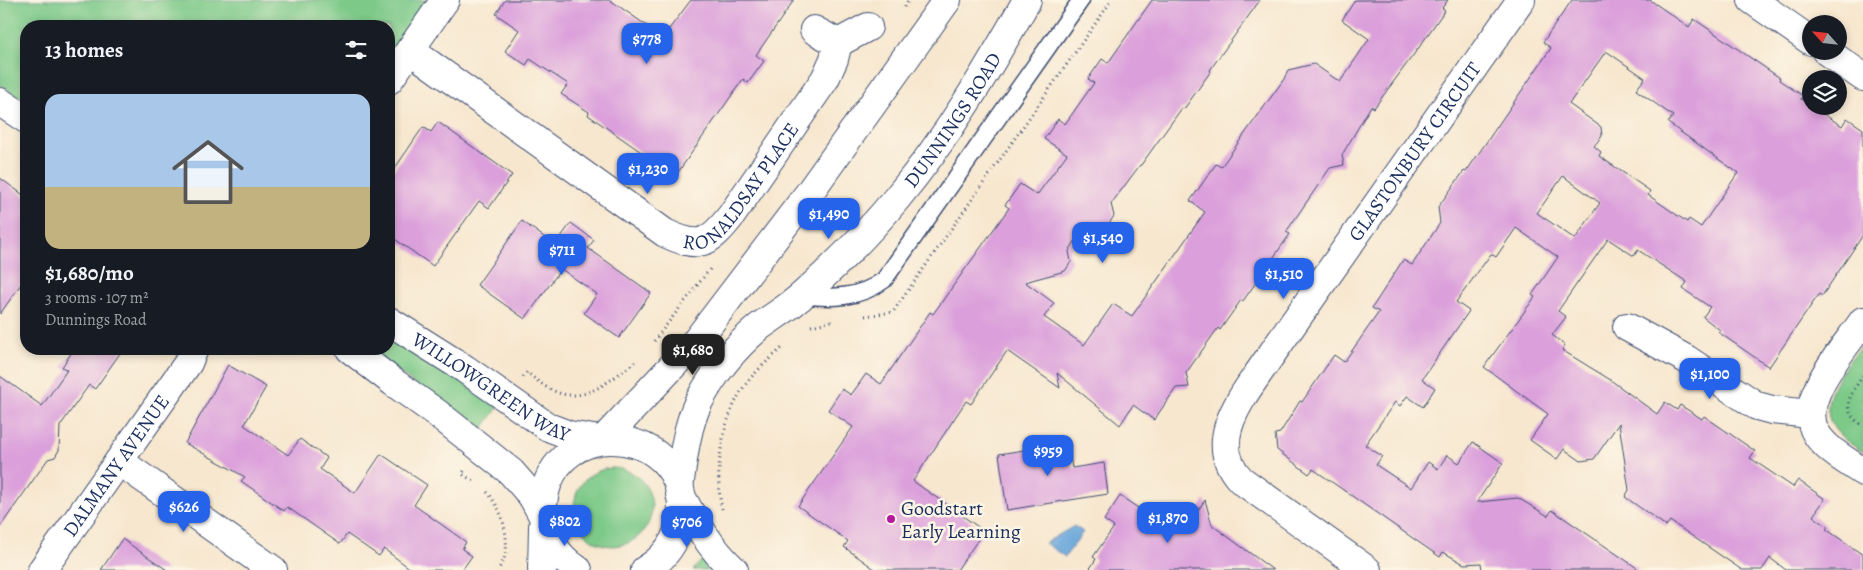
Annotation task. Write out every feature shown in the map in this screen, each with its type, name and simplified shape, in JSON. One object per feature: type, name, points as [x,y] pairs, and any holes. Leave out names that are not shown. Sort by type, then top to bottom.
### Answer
[{"type":"street","points":[[395,71],[445,0]]},
{"type":"street","points":[[542,570],[544,496],[547,484],[556,467],[576,450],[601,440],[648,390],[672,368],[707,327],[809,193],[947,0]]},
{"type":"street","name":"DUNNINGS ROAD","points":[[645,570],[663,557],[676,536],[682,513],[679,491],[685,447],[693,418],[710,381],[729,356],[759,328],[804,295],[896,199],[930,157],[987,69],[1028,0]]},
{"type":"street","name":"GLASTONBURY CIRCUIT","points":[[1367,570],[1241,480],[1233,472],[1227,454],[1226,435],[1229,421],[1264,365],[1521,0]]},
{"type":"street","points":[[1752,0],[1802,35]]},
{"type":"street","points":[[814,30],[838,43],[868,27]]},
{"type":"street","name":"RONALDSAY PLACE","points":[[410,50],[665,234],[691,243],[700,243],[715,235],[731,216],[825,79],[834,59],[838,43]]},
{"type":"street","points":[[1839,60],[1863,77]]},
{"type":"street","points":[[0,102],[20,115]]},
{"type":"street","points":[[1863,322],[1820,383],[1813,398],[1810,414],[1813,427],[1819,438],[1863,472]]},
{"type":"street","name":"WILLOWGREEN WAY","points":[[395,325],[465,369],[551,428],[569,435],[635,443],[652,452],[666,465],[708,540],[718,554],[734,570]]},
{"type":"street","points":[[1627,327],[1686,359],[1758,406],[1772,410],[1810,414]]},
{"type":"street","name":"DALMANY AVENUE","points":[[42,570],[195,355]]},
{"type":"street","points":[[358,355],[511,472],[532,496],[552,544],[561,556],[578,570]]},
{"type":"street","points":[[119,461],[273,570]]},
{"type":"lane","points":[[804,295],[825,298],[836,297],[869,290],[884,280],[1081,0]]},
{"type":"path","points":[[899,15],[909,0]]},
{"type":"path","points":[[649,348],[714,263]]},
{"type":"path","points":[[808,327],[833,321],[836,297]]},
{"type":"path","points":[[723,514],[719,475],[720,459],[722,444],[732,412],[748,381],[786,344]]},
{"type":"path","points":[[508,399],[527,372],[535,379],[565,396],[581,395],[605,384],[643,356]]},
{"type":"path","points":[[1863,376],[1850,397],[1848,406],[1851,415],[1863,426]]},
{"type":"path","points":[[476,482],[462,474],[480,447]]},
{"type":"path","points":[[483,487],[497,505],[505,534],[506,553],[498,570]]},
{"type":"green space","points":[[0,0],[428,0],[395,47],[395,20],[20,20],[20,97],[0,85]]},
{"type":"green space","points":[[395,338],[499,406],[479,434],[377,355],[395,355]]},
{"type":"green space","points":[[1863,343],[1863,452],[1838,433],[1831,422],[1828,410],[1829,398],[1834,386]]},
{"type":"green space","points":[[605,468],[621,468],[635,474],[646,485],[652,499],[652,515],[646,529],[635,540],[621,546],[605,546],[591,540],[580,529],[574,515],[574,499],[580,485],[591,474]]},
{"type":"green space","points":[[707,557],[717,570],[693,570],[704,558]]},
{"type":"water","points":[[1074,526],[1083,532],[1065,557],[1045,543]]},
{"type":"building","points":[[505,0],[610,0],[663,37],[691,0],[794,0],[756,55],[764,61],[748,83],[743,79],[672,181],[643,161],[647,156],[588,115],[589,112],[561,94],[568,84],[530,59],[526,65],[505,51],[519,30],[496,14]]},
{"type":"building","points":[[1152,0],[1260,0],[1184,109],[1182,108],[1111,204],[1114,216],[1108,225],[1084,227],[1069,251],[1071,262],[1065,271],[1025,282],[1054,303],[1044,317],[1084,345],[1113,304],[1132,316],[1205,212],[1190,201],[1216,164],[1221,167],[1284,79],[1288,70],[1314,64],[1340,82],[1369,39],[1342,20],[1355,0],[1448,0],[1442,8],[1445,10],[1420,46],[1374,108],[1371,106],[1342,155],[1344,165],[1330,168],[1286,232],[1290,234],[1243,301],[1241,300],[1220,330],[1218,328],[1186,373],[1189,387],[1176,388],[1154,420],[1133,405],[1120,425],[1057,373],[1060,388],[1007,351],[971,404],[966,401],[913,481],[984,531],[957,570],[876,570],[844,547],[848,541],[798,506],[853,427],[828,410],[842,389],[851,395],[866,374],[881,384],[930,312],[933,314],[1009,208],[1005,205],[1020,184],[1037,195],[1067,154],[1044,139],[1058,119],[1065,124],[1094,83],[1088,79],[1102,59],[1108,63]]},
{"type":"building","points":[[1572,0],[1650,0],[1689,27],[1694,19],[1780,78],[1779,80],[1802,95],[1802,115],[1825,115],[1842,126],[1847,118],[1863,129],[1863,235],[1822,296],[1819,294],[1769,367],[1718,332],[1720,330],[1703,317],[1710,307],[1683,289],[1687,282],[1638,250],[1634,256],[1608,239],[1558,311],[1566,317],[1552,335],[1565,345],[1562,350],[1609,379],[1657,414],[1665,402],[1677,410],[1680,405],[1702,419],[1704,416],[1755,451],[1750,458],[1793,487],[1798,480],[1825,499],[1813,516],[1828,527],[1826,529],[1863,555],[1863,570],[1786,570],[1770,558],[1762,570],[1742,570],[1670,521],[1666,526],[1625,497],[1629,490],[1619,423],[1594,459],[1581,461],[1564,449],[1557,459],[1530,440],[1548,414],[1484,367],[1535,297],[1532,295],[1558,257],[1516,228],[1496,257],[1491,254],[1456,302],[1469,311],[1422,379],[1435,388],[1423,407],[1407,396],[1400,406],[1395,402],[1365,445],[1382,456],[1376,465],[1411,488],[1428,462],[1438,469],[1447,455],[1459,463],[1473,442],[1503,463],[1477,502],[1518,498],[1548,516],[1552,510],[1640,570],[1482,570],[1481,563],[1464,564],[1443,552],[1440,557],[1313,469],[1309,474],[1277,450],[1275,434],[1280,433],[1300,401],[1302,402],[1334,355],[1344,362],[1379,312],[1372,308],[1403,260],[1412,265],[1440,223],[1438,207],[1464,171],[1466,172],[1551,48],[1543,42]],"holes":[[[1606,51],[1645,78],[1636,90],[1673,116],[1668,123],[1738,173],[1701,227],[1689,219],[1687,222],[1648,195],[1650,191],[1599,156],[1601,152],[1594,146],[1602,136],[1601,127],[1569,104]],[[1563,176],[1600,203],[1575,239],[1537,213]]]},
{"type":"building","points":[[438,122],[512,175],[489,208],[479,201],[433,266],[395,239],[395,168],[423,127],[431,132]]},
{"type":"building","points":[[0,178],[20,193],[20,286],[0,314]]},
{"type":"building","points":[[522,221],[555,245],[571,223],[594,240],[588,248],[651,293],[619,338],[584,313],[597,294],[561,269],[525,319],[477,285]]},
{"type":"building","points":[[70,355],[119,355],[95,389],[89,385],[60,426],[59,450],[55,457],[48,459],[0,527],[0,376],[42,406],[67,370],[62,367]]},
{"type":"building","points":[[228,365],[266,387],[244,425],[288,455],[300,439],[327,458],[320,469],[355,493],[381,454],[427,485],[414,505],[466,542],[462,549],[472,556],[462,570],[412,570],[384,549],[379,556],[347,534],[340,544],[287,507],[284,511],[241,481],[245,477],[185,443]]},
{"type":"building","points":[[1068,443],[1072,468],[1104,463],[1108,494],[1007,510],[999,454]]},
{"type":"building","points":[[1120,496],[1158,521],[1166,520],[1184,531],[1205,500],[1212,525],[1273,570],[1089,570],[1096,559],[1093,557],[1114,527],[1104,520]]},
{"type":"building","points":[[122,539],[167,570],[101,570]]},
{"type":"place","name":"Goodstart Early Learning","points":[[891,519]]}]
